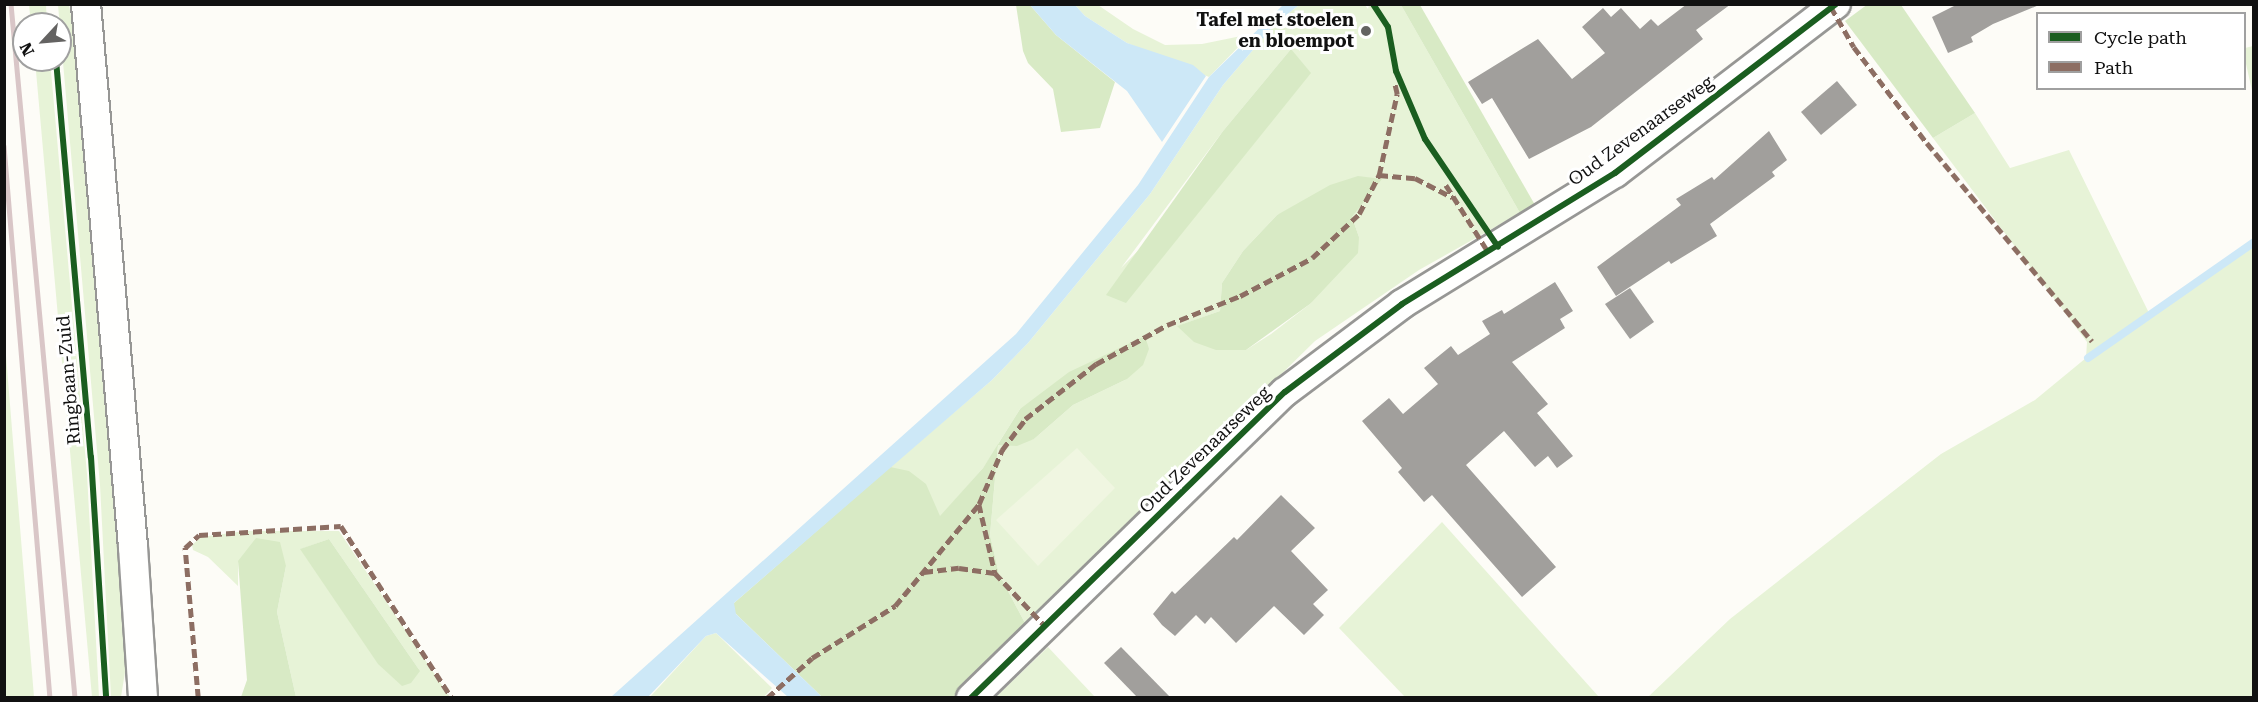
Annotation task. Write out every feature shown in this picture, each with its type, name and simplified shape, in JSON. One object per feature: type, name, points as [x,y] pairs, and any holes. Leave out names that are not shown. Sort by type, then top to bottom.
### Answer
[{"type":"street","points":[[86,4],[133,547],[143,698]]},
{"type":"street","name":"Oud Zevenaarseweg","points":[[971,698],[1285,392],[1402,304],[1615,173],[1832,5]]},
{"type":"green space","points":[[1868,4],[1901,5],[1975,113],[1933,138],[1845,21]]},
{"type":"green space","points":[[29,5],[46,5],[46,12],[30,12]]},
{"type":"green space","points":[[58,5],[69,5],[70,12],[59,12]]},
{"type":"green space","points":[[1016,5],[1030,5],[1056,35],[1115,82],[1100,128],[1061,132],[1053,89],[1028,63],[1023,51]]},
{"type":"green space","points":[[1075,5],[1098,5],[1133,29],[1165,45],[1202,44],[1251,34],[1209,77],[1127,43],[1085,16]]},
{"type":"green space","points":[[1299,5],[1365,5],[1368,9],[1369,5],[1401,5],[1520,213],[1419,270],[1315,341],[1026,625],[999,574],[990,535],[998,446],[983,468],[940,517],[890,467],[992,380],[1028,343],[1150,194],[1223,85],[1276,23]],"holes":[[[1291,49],[1287,99],[1121,268],[1223,131]],[[1381,179],[1352,217],[1359,237],[1310,304],[1271,334],[1246,350],[1178,326],[1220,311],[1222,283],[1243,251],[1277,215]],[[1127,379],[1073,405],[1034,439],[998,444],[1020,409]]]},
{"type":"green space","points":[[1401,5],[1420,5],[1535,205],[1520,213]]},
{"type":"green space","points":[[72,22],[125,613],[126,666],[121,697],[111,697],[100,485],[64,72],[72,72]]},
{"type":"green space","points":[[2254,46],[2253,95],[2246,64],[2246,48]]},
{"type":"green space","points":[[1291,49],[1311,73],[1126,303],[1106,295],[1223,131]]},
{"type":"green space","points":[[36,72],[51,72],[87,474],[99,697],[92,697]]},
{"type":"green space","points":[[1975,113],[2010,168],[2069,150],[2149,313],[2253,241],[2253,697],[1648,697],[1730,619],[1941,454],[2035,400],[2086,358],[2087,342],[1933,138]]},
{"type":"green space","points":[[1358,176],[1382,179],[1352,217],[1359,237],[1358,253],[1310,304],[1246,350],[1216,350],[1194,342],[1177,326],[1220,311],[1222,283],[1243,251],[1277,215],[1330,185]]},
{"type":"green space","points":[[4,331],[20,527],[34,697],[5,697]]},
{"type":"green space","points":[[1145,336],[1149,349],[1143,365],[1127,379],[1073,405],[1034,439],[1017,446],[998,445],[990,535],[999,574],[1026,625],[953,697],[822,697],[734,612],[734,603],[890,467],[909,471],[926,484],[940,516],[983,468],[1020,409],[1069,372]]},
{"type":"green space","points":[[1077,448],[1115,488],[1038,566],[996,520]]},
{"type":"green space","points":[[1442,522],[1599,697],[1405,697],[1339,628]]},
{"type":"green space","points":[[245,531],[339,531],[450,697],[296,697],[277,612],[286,566],[238,561],[238,586],[208,557],[193,550],[192,545],[201,537]],"holes":[[[329,539],[420,671],[301,549]]]},
{"type":"green space","points":[[256,538],[280,542],[286,566],[277,612],[296,697],[241,697],[247,680],[238,561]]},
{"type":"green space","points":[[329,539],[420,671],[411,683],[402,686],[378,664],[300,549]]},
{"type":"green space","points":[[716,633],[772,688],[764,697],[649,698],[706,636]]},
{"type":"green space","points":[[1048,647],[1095,697],[996,697]]},
{"type":"water","points":[[1284,4],[1299,5],[1276,23],[1223,85],[1150,194],[1028,343],[992,380],[734,603],[736,614],[822,697],[788,697],[716,633],[706,636],[648,697],[611,697],[1016,334],[1138,185],[1209,77]]},
{"type":"water","points":[[1030,5],[1075,5],[1085,16],[1127,43],[1193,65],[1206,76],[1162,142],[1127,91],[1056,35]]},
{"type":"building","points":[[1687,4],[1731,4],[1696,30],[1703,39],[1591,127],[1529,159],[1492,98],[1482,104],[1468,82],[1538,39],[1572,79],[1605,53],[1582,27],[1603,8],[1611,17],[1621,8],[1640,29],[1651,19],[1658,26]]},
{"type":"building","points":[[1958,4],[2039,5],[1993,24],[1971,37],[1973,42],[1948,53],[1932,17]]},
{"type":"building","points":[[1837,81],[1857,105],[1821,135],[1801,112]]},
{"type":"building","points":[[1769,131],[1787,160],[1772,172],[1775,176],[1710,224],[1717,236],[1671,264],[1669,261],[1616,296],[1597,267],[1681,205],[1676,199],[1712,177],[1714,180]]},
{"type":"building","points":[[1555,282],[1573,311],[1560,319],[1565,328],[1512,362],[1548,404],[1537,413],[1573,456],[1557,468],[1548,456],[1535,467],[1504,431],[1466,465],[1556,567],[1522,597],[1432,495],[1424,502],[1398,472],[1402,468],[1362,421],[1389,398],[1403,414],[1438,384],[1424,368],[1451,346],[1458,355],[1490,334],[1482,321],[1502,310],[1504,314]]},
{"type":"building","points":[[1630,288],[1654,322],[1630,339],[1605,304]]},
{"type":"building","points":[[1281,495],[1315,528],[1291,551],[1328,590],[1313,604],[1324,615],[1304,635],[1274,606],[1236,643],[1211,617],[1205,624],[1196,615],[1175,636],[1153,614],[1172,591],[1175,594],[1234,537],[1237,540]]},
{"type":"building","points":[[1121,647],[1171,698],[1138,698],[1104,663]]},
{"type":"waterway","points":[[2088,358],[2254,242]]},
{"type":"railway","points":[[11,4],[75,698]]},
{"type":"railway","points":[[4,146],[50,698]]},
{"type":"marked path","points":[[1831,7],[1854,47],[1927,143],[2092,341]]},
{"type":"marked path","points":[[767,698],[812,658],[895,606],[979,504],[1002,450],[1025,419],[1096,364],[1167,325],[1240,296],[1312,258],[1359,214],[1379,175],[1397,94],[1394,81]]},
{"type":"marked path","points":[[1379,175],[1415,178],[1452,197]]},
{"type":"marked path","points":[[1446,185],[1489,253]]},
{"type":"marked path","points":[[979,504],[995,573],[1046,627]]},
{"type":"marked path","points":[[198,698],[185,548],[199,535],[341,526],[452,698]]},
{"type":"marked path","points":[[924,572],[959,568],[995,573]]},
{"type":"cycle path","points":[[1373,4],[1388,27],[1396,71],[1425,139],[1498,247]]},
{"type":"cycle path","points":[[971,698],[1285,392],[1402,304],[1615,173],[1836,4]]},
{"type":"cycle path","name":"Ringbaan-Zuid","points":[[57,72],[91,457],[106,698]]},
{"type":"place","name":"Tafel met stoelen en bloempot","points":[[1366,31]]}]
